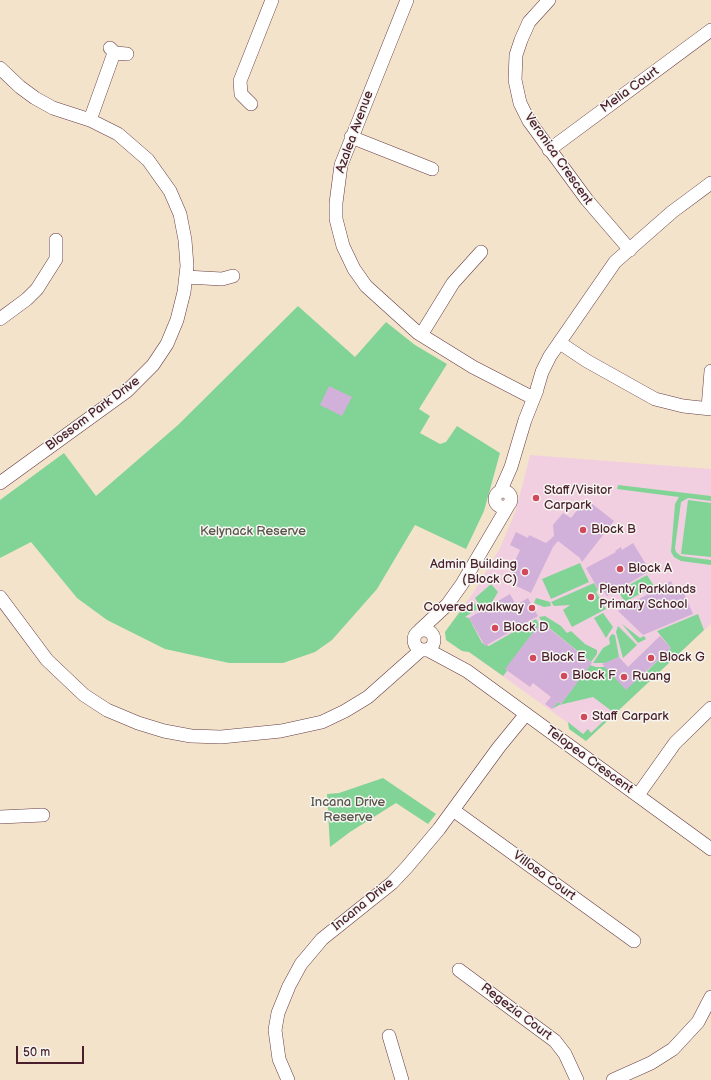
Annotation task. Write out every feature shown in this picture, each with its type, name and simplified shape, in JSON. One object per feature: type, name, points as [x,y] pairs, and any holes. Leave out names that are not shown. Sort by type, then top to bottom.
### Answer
[{"type":"street","points":[[252,104],[241,94],[240,81],[272,0]]},
{"type":"street","name":"Azalea Avenue","points":[[407,0],[341,165],[336,190],[336,218],[343,246],[354,268],[366,286],[421,335],[473,367],[504,382],[523,386],[535,393]]},
{"type":"street","name":"Veronica Crescent","points":[[549,0],[536,13],[525,31],[516,55],[515,69],[517,92],[524,113],[549,150],[587,200],[631,249]]},
{"type":"street","name":"Melia Court","points":[[549,150],[711,30]]},
{"type":"street","points":[[90,120],[117,52]]},
{"type":"street","name":"Blossom Park Drive","points":[[0,483],[120,396],[144,375],[161,354],[172,333],[181,307],[186,276],[186,253],[183,227],[175,202],[162,179],[148,160],[128,142],[90,120],[43,103],[27,93],[1,70]]},
{"type":"street","points":[[351,137],[432,169]]},
{"type":"street","points":[[0,597],[47,660],[84,695],[123,717],[169,732],[191,736],[221,736],[281,731],[311,726],[334,717],[356,705],[376,690],[426,644],[447,605],[472,570],[494,527],[504,499],[511,467],[535,393],[551,365],[558,346],[599,285],[620,265],[631,249],[672,212],[710,184]]},
{"type":"street","points":[[0,319],[27,299],[37,289],[56,259],[56,240]]},
{"type":"street","points":[[421,335],[453,283],[481,252]]},
{"type":"street","points":[[186,276],[222,278],[233,276]]},
{"type":"street","points":[[558,346],[655,399],[674,405],[710,408],[711,371]]},
{"type":"street","name":"Telopea Crescent","points":[[447,605],[420,630],[427,630],[426,644],[524,712],[711,849]]},
{"type":"street","points":[[638,795],[675,743],[711,708]]},
{"type":"street","name":"Incana Drive","points":[[288,1080],[276,1049],[276,1026],[284,998],[301,964],[322,939],[400,874],[453,810],[524,712]]},
{"type":"street","name":"Villosa Court","points":[[453,810],[634,941]]},
{"type":"street","points":[[0,817],[43,815]]},
{"type":"street","name":"Regezia Court","points":[[459,970],[555,1041],[565,1054],[577,1080]]},
{"type":"street","points":[[613,1080],[651,1063],[673,1049],[694,1027],[711,997]]},
{"type":"street","points":[[389,1036],[402,1080]]},
{"type":"shaded area","name":"Plenty Parklands Primary School","points":[[530,455],[711,469],[711,624],[586,741],[569,729],[568,723],[469,652],[462,651],[446,640],[445,632],[475,590],[500,548],[516,510]]},
{"type":"green space","name":"Kelynack Reserve","points":[[298,306],[355,357],[386,322],[415,345],[447,364],[419,409],[430,416],[420,433],[440,444],[446,442],[457,426],[500,453],[484,511],[466,549],[415,525],[377,589],[332,640],[315,652],[283,663],[229,663],[165,649],[107,620],[77,598],[31,542],[0,558],[0,500],[64,453],[96,496],[178,425]]},
{"type":"green space","points":[[618,485],[711,496],[711,501],[688,498],[681,502],[675,548],[676,552],[681,556],[711,560],[711,565],[681,561],[674,557],[671,552],[675,504],[679,497],[617,489]]},
{"type":"green space","points":[[688,500],[711,503],[711,557],[681,554]]},
{"type":"green space","points":[[580,563],[589,582],[551,599],[542,579]]},
{"type":"green space","points":[[647,575],[654,586],[625,602],[618,591]]},
{"type":"green space","points":[[594,583],[598,590],[596,592],[606,609],[572,627],[563,610],[570,605],[554,606],[551,602]]},
{"type":"green space","points":[[491,584],[498,592],[492,602],[481,606],[479,604],[479,608],[465,617],[469,618],[482,643],[489,646],[536,619],[539,624],[549,632],[535,630],[506,669],[507,671],[503,676],[469,652],[462,651],[446,640],[445,632],[464,606],[478,603],[475,598]]},
{"type":"green space","points":[[536,598],[550,602],[551,606],[544,607],[534,603]]},
{"type":"green space","points":[[603,613],[613,627],[606,638],[594,618]]},
{"type":"green space","points":[[698,614],[704,630],[586,741],[569,729],[568,722],[583,734],[588,729],[591,733],[613,712],[593,697],[559,705],[552,709],[558,702],[561,704],[590,665],[596,667],[607,667],[640,678],[671,648],[657,631]]},
{"type":"green space","points":[[545,616],[561,626],[567,633],[571,631],[585,644],[597,650],[597,654],[591,662],[542,622],[539,617]]},
{"type":"green space","points":[[622,624],[640,638],[644,636],[646,639],[638,643]]},
{"type":"green space","points":[[618,626],[637,645],[623,658],[616,632]]},
{"type":"green space","points":[[612,634],[615,635],[619,657],[606,663],[593,663],[603,648],[610,644],[609,638]]},
{"type":"green space","name":"Incana Drive Reserve","points":[[383,778],[436,814],[428,824],[396,803],[350,832],[330,847],[327,794],[339,793]]},
{"type":"building","points":[[329,386],[352,397],[342,416],[320,405]]},
{"type":"building","points":[[586,499],[614,521],[582,562],[580,558],[558,541],[553,547],[531,593],[508,582],[517,562],[515,561],[520,550],[510,545],[516,532],[528,538],[529,535],[546,543],[554,536],[553,525],[563,513],[571,518]]},
{"type":"building","name":"Block A","points":[[633,543],[650,571],[607,596],[601,587],[598,589],[586,568],[616,552],[615,551],[621,547],[622,550]]},
{"type":"building","points":[[671,581],[676,591],[682,589],[693,614],[643,635],[618,611]]},
{"type":"building","name":"Block D","points":[[510,594],[516,605],[528,598],[538,616],[485,646],[469,618]]},
{"type":"building","points":[[541,622],[592,663],[561,704],[558,702],[552,709],[545,704],[551,697],[533,683],[530,687],[505,669]]},
{"type":"building","points":[[660,636],[671,648],[626,690],[602,664],[619,657],[628,667]]},
{"type":"place","name":"Staff/Visitor Carpark","points":[[536,498]]},
{"type":"place","name":"Block B","points":[[583,530]]},
{"type":"place","name":"Block A","points":[[620,569]]},
{"type":"place","name":"Admin Building (Block C)","points":[[525,572]]},
{"type":"place","name":"Plenty Parklands Primary School","points":[[591,597]]},
{"type":"place","name":"Covered walkway","points":[[532,608]]},
{"type":"place","name":"Block D","points":[[495,628]]},
{"type":"place","name":"Block E","points":[[533,658]]},
{"type":"place","name":"Block G","points":[[651,658]]},
{"type":"place","name":"Block F","points":[[564,676]]},
{"type":"place","name":"Ruang","points":[[624,677]]},
{"type":"place","name":"Staff Carpark","points":[[584,717]]}]
